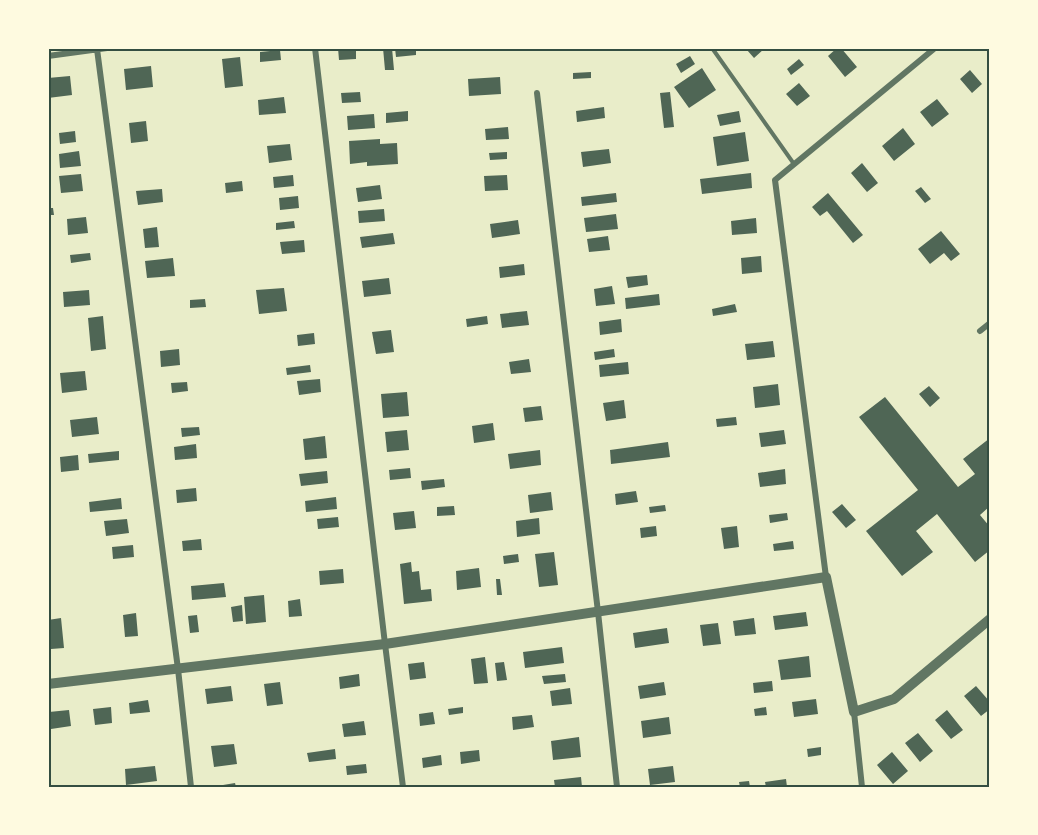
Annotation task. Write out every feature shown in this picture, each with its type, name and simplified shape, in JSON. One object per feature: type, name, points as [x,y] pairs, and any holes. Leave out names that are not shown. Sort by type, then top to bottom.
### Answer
[{"type":"street","points":[[48,56],[107,48]]},
{"type":"street","points":[[315,48],[384,644],[403,787]]},
{"type":"street","points":[[862,787],[854,712],[826,577],[775,180],[935,48]]},
{"type":"street","points":[[97,49],[178,669],[191,787]]},
{"type":"street","points":[[537,93],[617,787]]},
{"type":"street","points":[[980,331],[990,323]]},
{"type":"street","points":[[48,684],[384,644],[826,577]]},
{"type":"street","points":[[854,712],[894,699],[990,619]]},
{"type":"lane","points":[[712,48],[795,165]]},
{"type":"building","points":[[338,48],[356,48],[356,59],[339,60]]},
{"type":"building","points":[[383,48],[392,48],[394,70],[385,70]]},
{"type":"building","points":[[395,48],[416,48],[416,55],[396,57]]},
{"type":"building","points":[[765,48],[754,58],[747,50]]},
{"type":"building","points":[[837,48],[841,48],[857,67],[845,77],[828,56]]},
{"type":"building","points":[[280,50],[281,60],[260,62],[260,52]]},
{"type":"building","points":[[690,56],[695,64],[681,73],[676,64]]},
{"type":"building","points":[[240,57],[243,86],[225,88],[222,59]]},
{"type":"building","points":[[799,59],[804,65],[791,75],[787,69]]},
{"type":"building","points":[[151,66],[153,87],[126,90],[124,69]]},
{"type":"building","points":[[702,68],[716,90],[689,108],[674,87]]},
{"type":"building","points":[[970,70],[982,84],[972,93],[960,79]]},
{"type":"building","points":[[591,72],[591,78],[573,79],[573,73]]},
{"type":"building","points":[[70,76],[72,95],[48,98],[48,78]]},
{"type":"building","points":[[500,77],[501,94],[469,96],[468,79]]},
{"type":"building","points":[[799,83],[810,96],[797,106],[786,94]]},
{"type":"building","points":[[360,92],[361,102],[342,103],[341,93]]},
{"type":"building","points":[[670,92],[674,127],[664,128],[660,93]]},
{"type":"building","points":[[284,97],[286,113],[259,115],[258,100]]},
{"type":"building","points":[[937,99],[949,114],[932,127],[920,112]]},
{"type":"building","points":[[604,107],[605,118],[577,122],[576,111]]},
{"type":"building","points":[[408,111],[408,121],[386,123],[386,113]]},
{"type":"building","points":[[739,111],[741,122],[720,126],[717,115]]},
{"type":"building","points":[[374,114],[375,128],[348,130],[347,116]]},
{"type":"building","points":[[146,121],[148,141],[131,143],[129,123]]},
{"type":"building","points":[[508,127],[509,139],[486,140],[485,129]]},
{"type":"building","points":[[903,128],[915,144],[894,161],[882,146]]},
{"type":"building","points":[[75,131],[76,142],[60,144],[59,133]]},
{"type":"building","points":[[745,132],[749,161],[717,166],[713,137]]},
{"type":"building","points":[[380,139],[380,144],[397,143],[398,164],[367,166],[367,162],[350,164],[349,141]]},
{"type":"building","points":[[290,144],[292,160],[269,163],[267,146]]},
{"type":"building","points":[[609,149],[611,163],[583,167],[581,152]]},
{"type":"building","points":[[79,151],[81,166],[60,168],[59,154]]},
{"type":"building","points":[[507,152],[507,159],[490,160],[489,153]]},
{"type":"building","points":[[862,163],[878,183],[867,192],[851,173]]},
{"type":"building","points":[[751,173],[752,188],[702,194],[700,179]]},
{"type":"building","points":[[81,174],[83,191],[61,193],[59,176]]},
{"type":"building","points":[[293,175],[294,186],[274,188],[273,177]]},
{"type":"building","points":[[507,175],[508,190],[485,191],[484,176]]},
{"type":"building","points":[[242,181],[243,191],[226,193],[225,183]]},
{"type":"building","points":[[380,185],[382,199],[358,202],[356,188]]},
{"type":"building","points":[[921,187],[931,199],[925,203],[915,191]]},
{"type":"building","points":[[162,189],[163,202],[138,205],[136,191]]},
{"type":"building","points":[[616,193],[617,202],[582,206],[581,197]]},
{"type":"building","points":[[828,193],[863,235],[853,243],[827,211],[820,216],[812,207]]},
{"type":"building","points":[[298,196],[299,208],[280,210],[279,198]]},
{"type":"building","points":[[48,208],[53,208],[54,215],[48,215]]},
{"type":"building","points":[[384,209],[385,221],[359,223],[358,211]]},
{"type":"building","points":[[616,214],[618,229],[586,232],[584,218]]},
{"type":"building","points":[[86,217],[88,233],[68,235],[67,219]]},
{"type":"building","points":[[756,218],[757,233],[732,235],[731,221]]},
{"type":"building","points":[[518,220],[520,234],[492,238],[490,224]]},
{"type":"building","points":[[294,221],[295,228],[276,230],[276,223]]},
{"type":"building","points":[[157,227],[159,247],[145,248],[143,229]]},
{"type":"building","points":[[941,231],[960,254],[951,261],[944,253],[930,264],[918,249]]},
{"type":"building","points":[[393,233],[395,244],[362,248],[360,237]]},
{"type":"building","points":[[608,236],[610,250],[589,252],[587,239]]},
{"type":"building","points":[[304,240],[305,252],[282,254],[280,242]]},
{"type":"building","points":[[90,253],[91,260],[71,263],[70,255]]},
{"type":"building","points":[[761,256],[762,272],[742,274],[741,258]]},
{"type":"building","points":[[173,258],[175,276],[147,278],[145,261]]},
{"type":"building","points":[[524,264],[525,275],[500,278],[499,267]]},
{"type":"building","points":[[647,275],[648,285],[628,288],[626,277]]},
{"type":"building","points":[[389,278],[391,294],[364,297],[362,281]]},
{"type":"building","points":[[612,286],[615,304],[596,306],[594,289]]},
{"type":"building","points":[[284,288],[287,311],[259,314],[256,290]]},
{"type":"building","points":[[89,290],[90,305],[64,307],[63,292]]},
{"type":"building","points":[[659,294],[660,305],[626,309],[625,298]]},
{"type":"building","points":[[205,299],[206,307],[190,308],[190,300]]},
{"type":"building","points":[[735,304],[737,312],[713,316],[712,309]]},
{"type":"building","points":[[527,311],[529,325],[502,328],[500,314]]},
{"type":"building","points":[[103,316],[106,349],[91,351],[88,318]]},
{"type":"building","points":[[487,316],[488,324],[467,327],[466,319]]},
{"type":"building","points":[[621,319],[622,332],[600,335],[599,322]]},
{"type":"building","points":[[391,330],[394,352],[376,354],[372,332]]},
{"type":"building","points":[[314,333],[315,344],[298,346],[297,335]]},
{"type":"building","points":[[773,341],[775,357],[747,360],[745,344]]},
{"type":"building","points":[[179,349],[180,365],[161,367],[160,351]]},
{"type":"building","points":[[614,349],[615,357],[595,360],[594,352]]},
{"type":"building","points":[[529,359],[531,372],[511,374],[509,362]]},
{"type":"building","points":[[628,362],[629,374],[600,377],[599,365]]},
{"type":"building","points":[[310,365],[311,372],[287,375],[286,368]]},
{"type":"building","points":[[85,371],[87,390],[62,393],[60,373]]},
{"type":"building","points":[[320,379],[321,392],[299,395],[297,381]]},
{"type":"building","points":[[187,382],[188,391],[172,393],[171,383]]},
{"type":"building","points":[[778,384],[780,405],[755,408],[753,387]]},
{"type":"building","points":[[929,386],[940,398],[930,407],[919,394]]},
{"type":"building","points":[[407,392],[409,416],[383,418],[381,394]]},
{"type":"building","points":[[885,397],[958,487],[975,474],[963,459],[990,438],[990,506],[980,515],[990,527],[990,550],[975,562],[937,514],[916,531],[933,552],[902,576],[866,531],[918,490],[859,417]]},
{"type":"building","points":[[624,400],[626,418],[606,421],[603,403]]},
{"type":"building","points":[[541,406],[543,420],[525,422],[523,408]]},
{"type":"building","points":[[97,417],[99,434],[72,437],[70,420]]},
{"type":"building","points":[[736,417],[737,425],[717,427],[716,419]]},
{"type":"building","points":[[493,423],[495,440],[474,443],[472,426]]},
{"type":"building","points":[[199,427],[200,435],[182,437],[181,428]]},
{"type":"building","points":[[407,430],[409,450],[387,452],[385,432]]},
{"type":"building","points":[[784,430],[786,444],[761,447],[759,433]]},
{"type":"building","points":[[325,436],[327,458],[305,460],[303,439]]},
{"type":"building","points":[[668,442],[670,457],[611,464],[610,450]]},
{"type":"building","points":[[196,444],[197,458],[175,460],[174,447]]},
{"type":"building","points":[[540,450],[541,465],[510,469],[508,454]]},
{"type":"building","points":[[119,451],[119,460],[89,463],[88,454]]},
{"type":"building","points":[[78,455],[79,470],[61,472],[60,457]]},
{"type":"building","points":[[410,468],[411,478],[390,480],[389,470]]},
{"type":"building","points":[[785,469],[786,484],[760,487],[758,473]]},
{"type":"building","points":[[327,471],[328,483],[301,486],[299,474]]},
{"type":"building","points":[[444,479],[445,487],[422,490],[421,481]]},
{"type":"building","points":[[196,488],[197,501],[177,503],[176,490]]},
{"type":"building","points":[[636,491],[638,502],[616,505],[615,494]]},
{"type":"building","points":[[551,492],[553,510],[530,513],[528,495]]},
{"type":"building","points":[[336,497],[337,509],[306,512],[305,501]]},
{"type":"building","points":[[121,498],[122,509],[90,512],[89,502]]},
{"type":"building","points":[[842,504],[856,520],[846,528],[832,512]]},
{"type":"building","points":[[665,505],[666,511],[650,513],[649,507]]},
{"type":"building","points":[[454,506],[455,515],[437,516],[437,507]]},
{"type":"building","points":[[414,511],[416,528],[395,530],[393,513]]},
{"type":"building","points":[[787,513],[788,520],[770,523],[769,515]]},
{"type":"building","points":[[338,517],[339,527],[318,529],[317,519]]},
{"type":"building","points":[[539,518],[540,534],[517,537],[516,521]]},
{"type":"building","points":[[127,519],[129,533],[106,536],[104,521]]},
{"type":"building","points":[[656,526],[657,536],[641,538],[640,528]]},
{"type":"building","points":[[737,526],[739,547],[724,549],[721,528]]},
{"type":"building","points":[[201,539],[202,550],[183,551],[182,541]]},
{"type":"building","points":[[793,541],[794,549],[774,551],[773,544]]},
{"type":"building","points":[[133,545],[134,557],[113,559],[112,547]]},
{"type":"building","points":[[554,552],[558,585],[539,587],[535,554]]},
{"type":"building","points":[[518,554],[519,562],[504,564],[503,556]]},
{"type":"building","points":[[411,562],[412,572],[419,571],[421,590],[431,589],[432,601],[404,604],[400,564]]},
{"type":"building","points":[[479,568],[481,587],[457,590],[456,571]]},
{"type":"building","points":[[343,569],[344,583],[320,585],[319,571]]},
{"type":"building","points":[[496,579],[500,579],[502,595],[497,595]]},
{"type":"building","points":[[224,583],[226,597],[192,600],[191,586]]},
{"type":"building","points":[[264,595],[266,622],[246,624],[244,597]]},
{"type":"building","points":[[300,599],[302,616],[289,617],[288,601]]},
{"type":"building","points":[[242,605],[243,621],[233,622],[231,607]]},
{"type":"building","points":[[806,612],[808,626],[775,630],[773,616]]},
{"type":"building","points":[[136,613],[138,636],[125,637],[123,615]]},
{"type":"building","points":[[197,615],[199,632],[190,633],[188,616]]},
{"type":"building","points":[[61,618],[64,648],[51,649],[48,620]]},
{"type":"building","points":[[754,618],[756,634],[735,636],[733,621]]},
{"type":"building","points":[[718,623],[721,644],[703,646],[700,625]]},
{"type":"building","points":[[667,628],[669,643],[635,648],[633,633]]},
{"type":"building","points":[[562,647],[564,663],[525,668],[523,652]]},
{"type":"building","points":[[809,656],[811,677],[781,680],[778,660]]},
{"type":"building","points":[[485,657],[488,683],[474,684],[471,659]]},
{"type":"building","points":[[424,662],[426,678],[410,680],[408,664]]},
{"type":"building","points":[[504,662],[507,680],[497,681],[495,663]]},
{"type":"building","points":[[359,674],[360,686],[340,689],[339,677]]},
{"type":"building","points":[[565,674],[566,682],[544,684],[542,676]]},
{"type":"building","points":[[772,681],[773,691],[754,693],[753,683]]},
{"type":"building","points":[[280,682],[283,704],[267,706],[264,684]]},
{"type":"building","points":[[664,682],[666,695],[640,699],[638,686]]},
{"type":"building","points":[[231,686],[233,701],[207,704],[205,689]]},
{"type":"building","points":[[976,686],[990,702],[990,709],[981,716],[964,696]]},
{"type":"building","points":[[570,688],[572,704],[552,706],[550,691]]},
{"type":"building","points":[[816,699],[818,714],[794,717],[792,702]]},
{"type":"building","points":[[148,700],[150,712],[130,714],[129,703]]},
{"type":"building","points":[[111,707],[112,723],[95,725],[93,709]]},
{"type":"building","points":[[463,707],[463,713],[449,715],[448,709]]},
{"type":"building","points":[[766,707],[767,715],[755,716],[754,709]]},
{"type":"building","points":[[69,710],[71,726],[51,729],[49,712]]},
{"type":"building","points":[[947,710],[963,730],[951,739],[935,720]]},
{"type":"building","points":[[433,712],[435,724],[420,726],[419,714]]},
{"type":"building","points":[[532,715],[534,727],[513,730],[512,717]]},
{"type":"building","points":[[669,717],[671,734],[643,738],[641,721]]},
{"type":"building","points":[[364,721],[366,735],[344,737],[342,724]]},
{"type":"building","points":[[918,733],[933,751],[920,762],[905,743]]},
{"type":"building","points":[[579,737],[581,757],[553,760],[551,741]]},
{"type":"building","points":[[234,744],[237,764],[214,767],[211,746]]},
{"type":"building","points":[[821,747],[821,755],[808,757],[807,749]]},
{"type":"building","points":[[335,749],[336,759],[309,762],[307,753]]},
{"type":"building","points":[[479,750],[480,761],[461,764],[460,752]]},
{"type":"building","points":[[892,752],[908,771],[893,784],[877,765]]},
{"type":"building","points":[[441,755],[442,765],[423,768],[422,758]]},
{"type":"building","points":[[366,764],[367,773],[347,775],[346,766]]},
{"type":"building","points":[[155,766],[157,781],[126,785],[125,769]]},
{"type":"building","points":[[673,766],[675,782],[650,785],[648,769]]},
{"type":"building","points":[[581,777],[582,787],[555,787],[554,780]]},
{"type":"building","points":[[786,779],[787,787],[766,787],[765,782]]},
{"type":"building","points":[[749,781],[750,787],[740,787],[739,782]]},
{"type":"building","points":[[235,783],[236,787],[217,787],[217,786]]}]
